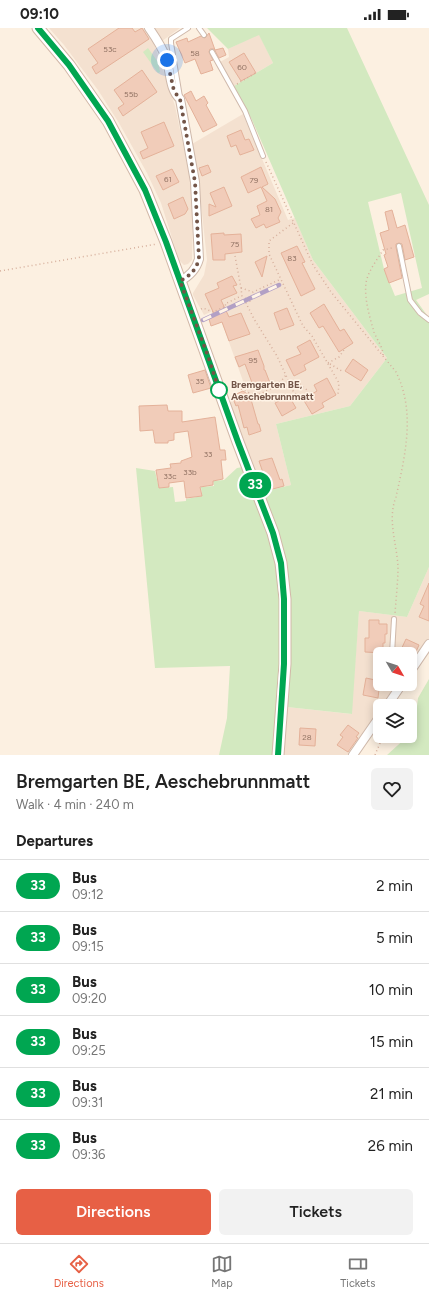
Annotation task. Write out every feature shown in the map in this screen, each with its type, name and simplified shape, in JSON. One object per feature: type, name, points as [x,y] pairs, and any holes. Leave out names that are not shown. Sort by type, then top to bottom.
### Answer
[{"type":"street","points":[[38,28],[69,65],[108,121],[139,179],[166,242],[238,442],[273,533],[281,563],[284,599],[284,664],[278,755]]},
{"type":"street","points":[[149,28],[159,43],[167,60],[174,91],[180,99],[195,182],[199,259],[193,273],[180,281]]},
{"type":"street","points":[[417,662],[429,644]]},
{"type":"street","points":[[354,755],[373,726]]},
{"type":"lane","points":[[180,99],[171,39],[188,28]]},
{"type":"lane","points":[[199,28],[204,35]]},
{"type":"lane","points":[[212,52],[244,111],[264,156]]},
{"type":"lane","points":[[399,246],[410,300],[420,313],[429,320]]},
{"type":"lane","points":[[392,647],[394,619]]},
{"type":"path","points":[[241,82],[257,72]]},
{"type":"path","points":[[264,156],[293,223],[316,270],[331,292],[383,355],[401,381],[406,403],[407,444],[398,490],[393,504],[394,540],[398,567],[394,619]]},
{"type":"path","points":[[293,223],[272,238],[268,244],[269,254],[302,326],[312,336],[339,383],[338,394]]},
{"type":"path","points":[[0,271],[166,242]]},
{"type":"path","points":[[383,355],[383,350],[377,341],[370,314],[366,296],[366,283],[369,274],[383,250],[399,246]]},
{"type":"path","points":[[235,256],[242,288],[241,296],[243,299]]},
{"type":"path","points":[[242,288],[253,292],[281,279]]},
{"type":"path","points":[[192,314],[204,308],[213,312],[226,306],[225,304],[241,296]]},
{"type":"path","points":[[238,302],[249,297],[250,301],[246,303],[254,319],[277,356],[294,393],[302,397]]},
{"type":"path","points":[[328,363],[338,357],[344,350]]},
{"type":"path","points":[[328,363],[342,371]]},
{"type":"path","points":[[241,389],[256,396],[278,385],[286,375]]},
{"type":"path","points":[[289,381],[296,384],[299,383],[308,391]]},
{"type":"path","points":[[375,755],[380,743]]},
{"type":"shaded area","points":[[49,28],[145,28],[152,37],[175,106],[191,183],[193,214],[192,260],[188,264],[184,265],[179,260],[161,203],[147,173],[119,123],[98,90],[64,45]]},
{"type":"shaded area","points":[[153,28],[180,28],[162,41]]},
{"type":"shaded area","points":[[259,34],[273,63],[234,86],[220,62],[229,57],[228,49]]},
{"type":"shaded area","points":[[243,114],[288,220],[295,218],[313,260],[387,358],[350,406],[276,424],[291,485],[262,492],[229,400],[247,392],[217,309],[204,315],[193,295],[204,275],[207,260],[192,144]]},
{"type":"shaded area","points":[[429,567],[429,642],[417,660],[417,647],[373,647],[373,691],[395,691],[390,699],[373,699],[373,724],[352,755],[282,755],[287,707],[351,714],[359,611],[407,617]]},
{"type":"green space","points":[[207,28],[347,28],[429,205],[429,294],[416,300],[429,318],[429,567],[407,617],[359,611],[352,714],[287,707],[288,599],[262,492],[291,485],[276,424],[350,406],[387,358],[313,260],[252,120],[234,86],[273,63],[259,35],[228,49]],"holes":[[[401,193],[422,288],[395,296],[384,269],[368,202]]]},
{"type":"green space","points":[[148,48],[158,62],[160,72],[158,73],[143,52]]},
{"type":"green space","points":[[243,467],[274,553],[280,600],[280,664],[274,755],[219,755],[227,718],[230,666],[155,668],[136,468],[155,471],[159,488],[173,487],[175,502],[186,501],[186,499],[202,496],[201,487],[214,486],[213,481],[224,480],[237,468]]},
{"type":"green space","points":[[429,679],[429,755],[387,755],[400,743],[417,743],[418,698]]},
{"type":"building","points":[[119,28],[132,28],[135,32],[142,28],[149,39],[96,74],[92,67],[98,63],[88,49]]},
{"type":"building","points":[[209,33],[215,50],[223,48],[226,55],[219,58],[214,49],[210,49],[209,52],[213,60],[210,61],[213,70],[201,74],[195,59],[185,63],[176,42],[187,38],[188,42],[201,36],[205,38]]},
{"type":"building","points":[[244,53],[256,73],[241,81],[229,62]]},
{"type":"building","points":[[142,70],[157,92],[123,116],[118,108],[124,104],[114,90]]},
{"type":"building","points":[[191,91],[196,101],[204,96],[208,103],[206,105],[217,125],[203,132],[184,95]]},
{"type":"building","points":[[164,122],[174,146],[143,159],[140,152],[148,148],[141,132]]},
{"type":"building","points":[[241,130],[245,140],[249,139],[254,150],[240,155],[236,145],[231,147],[227,136]]},
{"type":"building","points":[[208,165],[211,172],[202,176],[199,168]]},
{"type":"building","points":[[261,167],[268,184],[262,187],[275,199],[281,212],[278,218],[280,222],[266,228],[264,224],[256,228],[251,219],[260,215],[257,206],[267,201],[261,187],[248,193],[241,177]]},
{"type":"building","points":[[172,169],[179,182],[163,190],[156,176]]},
{"type":"building","points":[[224,187],[232,206],[209,216],[209,204],[216,207],[210,193]]},
{"type":"building","points":[[183,197],[188,209],[185,214],[174,219],[168,204]]},
{"type":"building","points":[[392,210],[397,228],[405,225],[414,257],[405,260],[402,244],[396,244],[402,278],[389,283],[384,269],[388,267],[380,233],[389,230],[385,212]]},
{"type":"building","points":[[224,233],[224,235],[241,234],[242,252],[225,254],[225,260],[213,260],[211,234]]},
{"type":"building","points":[[297,246],[305,262],[302,263],[315,289],[301,296],[281,253]]},
{"type":"building","points":[[267,256],[262,277],[255,262]]},
{"type":"building","points":[[232,276],[237,285],[233,286],[237,293],[221,300],[229,317],[241,313],[250,334],[229,341],[222,322],[211,326],[209,319],[215,316],[205,294],[219,288],[217,283]]},
{"type":"building","points":[[324,304],[340,331],[344,329],[353,343],[339,352],[323,326],[319,328],[310,313]]},
{"type":"building","points":[[287,308],[294,325],[280,330],[274,313]]},
{"type":"building","points":[[310,340],[319,357],[304,365],[306,370],[294,376],[286,360],[301,354],[297,347]]},
{"type":"building","points":[[258,350],[270,383],[254,388],[245,364],[239,367],[235,357]]},
{"type":"building","points":[[353,359],[368,370],[361,381],[345,371]]},
{"type":"building","points":[[205,370],[211,388],[193,393],[188,375]]},
{"type":"building","points":[[327,378],[336,395],[322,403],[324,407],[312,414],[303,399],[317,391],[314,385]]},
{"type":"building","points":[[243,391],[250,396],[261,431],[249,435],[247,427],[244,428],[238,405],[236,406],[232,396]]},
{"type":"building","points":[[289,396],[296,408],[282,416],[275,403]]},
{"type":"building","points":[[167,405],[168,411],[182,411],[182,422],[215,417],[220,450],[225,450],[226,460],[221,460],[223,479],[213,481],[213,485],[200,487],[202,496],[186,498],[184,481],[169,483],[169,487],[159,488],[156,470],[171,468],[170,464],[181,463],[181,461],[192,457],[188,431],[174,433],[174,440],[168,441],[168,443],[155,443],[153,430],[140,431],[139,406]]},
{"type":"building","points":[[272,458],[280,480],[282,479],[284,486],[269,490],[259,461]]},
{"type":"building","points":[[429,583],[429,621],[419,617],[424,606],[420,604]]},
{"type":"building","points":[[369,620],[379,620],[379,624],[387,624],[387,634],[385,634],[385,643],[383,643],[383,647],[373,647],[373,652],[365,652],[365,638],[369,638]]},
{"type":"building","points":[[406,639],[419,645],[417,650],[417,647],[402,647]]},
{"type":"building","points":[[366,678],[373,680],[373,691],[379,691],[378,698],[363,695]]},
{"type":"building","points":[[348,725],[359,733],[356,737],[358,738],[348,752],[337,745],[343,737],[340,735]]},
{"type":"building","points":[[300,728],[316,729],[315,746],[299,745]]},
{"type":"railway","points":[[203,320],[279,285]]},
{"type":"bus line","name":"33","points":[[38,28],[69,65],[108,121],[145,190],[166,242],[279,551],[284,599],[284,664],[283,703],[278,755]]},
{"type":"place","name":"Bremgarten BE, Aeschebrunnmatt","points":[[219,390]]},
{"type":"route","points":[[167,60],[174,91],[180,99],[195,182],[199,259],[193,273],[180,281],[219,390]]}]
